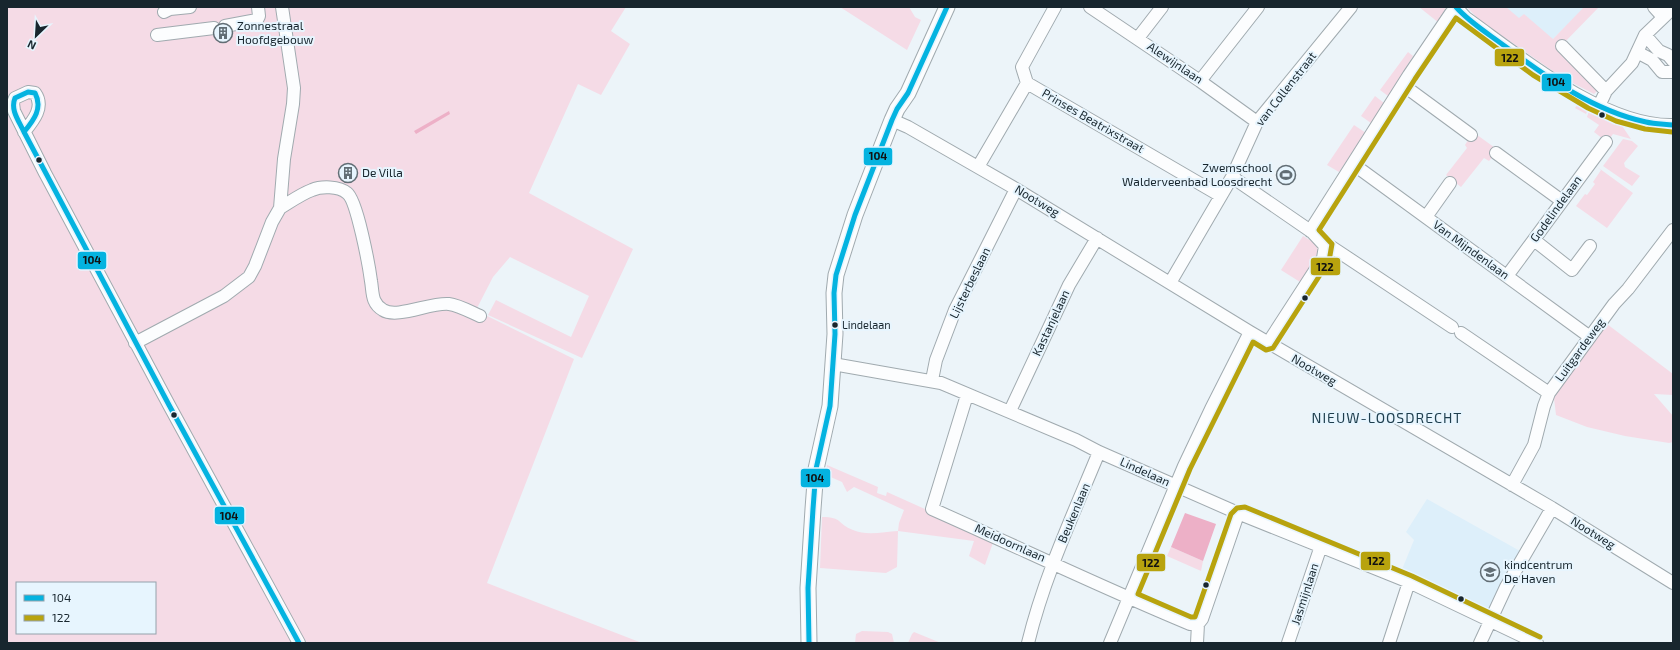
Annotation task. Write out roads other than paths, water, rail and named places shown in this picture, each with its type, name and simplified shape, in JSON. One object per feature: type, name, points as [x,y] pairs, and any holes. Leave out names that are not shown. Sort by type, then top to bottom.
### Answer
[{"type":"main road","points":[[809,643],[808,588],[816,469],[830,406],[835,334],[834,293],[836,275],[855,215],[892,120],[908,93],[947,7]]},
{"type":"street","points":[[164,12],[170,9],[190,7]]},
{"type":"street","points":[[157,35],[219,27],[257,20],[259,16],[258,7]]},
{"type":"street","points":[[135,343],[224,296],[249,277],[255,266],[272,222],[280,208],[284,159],[290,130],[294,88],[282,7]]},
{"type":"street","points":[[978,167],[1027,83],[1022,67],[1055,7]]},
{"type":"street","name":"Alewijnlaan","points":[[1090,7],[1200,80],[1258,122]]},
{"type":"street","points":[[1138,38],[1162,7]]},
{"type":"street","points":[[1200,80],[1258,7]]},
{"type":"street","name":"van Collenstraat","points":[[1170,283],[1232,178],[1258,122],[1351,7]]},
{"type":"street","points":[[1599,106],[1606,91],[1632,63],[1645,35],[1667,12],[1654,7]]},
{"type":"street","points":[[1310,231],[1403,85],[1451,13],[1457,8],[1466,18],[1555,80],[1599,106],[1616,114],[1633,119],[1650,123],[1673,125]]},
{"type":"street","points":[[1645,35],[1659,51],[1668,55],[1673,61]]},
{"type":"street","points":[[1562,46],[1606,91]]},
{"type":"street","points":[[1637,52],[1652,60],[1662,72],[1673,71]]},
{"type":"street","name":"Prinses Beatrixstraat","points":[[1027,83],[1221,196]]},
{"type":"street","points":[[1403,85],[1471,135]]},
{"type":"street","name":"Nootweg","points":[[892,120],[908,127],[1016,189],[1268,343],[1552,508],[1673,583]]},
{"type":"street","points":[[24,132],[135,343],[299,643]]},
{"type":"street","name":"Godelindelaan","points":[[1507,276],[1606,142]]},
{"type":"street","points":[[1496,153],[1562,202]]},
{"type":"street","name":"Van Mijndenlaan","points":[[1353,164],[1590,337]]},
{"type":"street","points":[[1232,178],[1310,231],[1325,246],[1330,246],[1549,393]]},
{"type":"street","points":[[1426,217],[1450,183]]},
{"type":"street","points":[[280,208],[312,189],[329,188],[347,192],[351,197],[357,216],[372,282],[374,300],[377,306],[383,311],[390,313],[429,305],[450,304],[480,316]]},
{"type":"street","name":"Lijsterbeslaan","points":[[932,380],[936,360],[956,310],[1016,189]]},
{"type":"street","name":"Kastanjelaan","points":[[1010,411],[1069,285],[1097,238]]},
{"type":"street","name":"Luitgardeweg","points":[[1512,485],[1534,446],[1544,406],[1549,393],[1590,337],[1671,238]]},
{"type":"street","points":[[1534,240],[1572,270],[1590,246]]},
{"type":"street","points":[[1268,343],[1323,258],[1325,246]]},
{"type":"street","points":[[1110,643],[1176,486],[1211,409],[1250,332]]},
{"type":"street","name":"Lindelaan","points":[[833,364],[932,380],[1010,411],[1240,514],[1409,582],[1537,643]]},
{"type":"street","name":"Meidoornlaan","points":[[967,395],[932,509],[1053,562],[1129,598],[1190,624],[1198,624]]},
{"type":"street","name":"Beukenlaan","points":[[1028,643],[1033,622],[1053,562],[1099,452]]},
{"type":"street","points":[[1480,643],[1506,587],[1552,508]]},
{"type":"street","points":[[1197,643],[1198,624],[1202,619],[1237,517],[1240,514]]},
{"type":"street","name":"Jasmijnlaan","points":[[1288,643],[1321,546]]},
{"type":"street","points":[[1389,643],[1409,582]]},
{"type":"place","name":"Zonnestraal Hoofdgebouw","points":[[223,33]]},
{"type":"place","name":"De Villa","points":[[348,173]]},
{"type":"place","name":"Zwemschool Walderveenbad Loosdrecht","points":[[1286,175]]},
{"type":"place","name":"Lindelaan","points":[[835,325]]},
{"type":"place","name":"kindcentrum De Haven","points":[[1490,572]]},
{"type":"district","name":"NIEUW-LOOSDRECHT","points":[[1387,418]]}]
